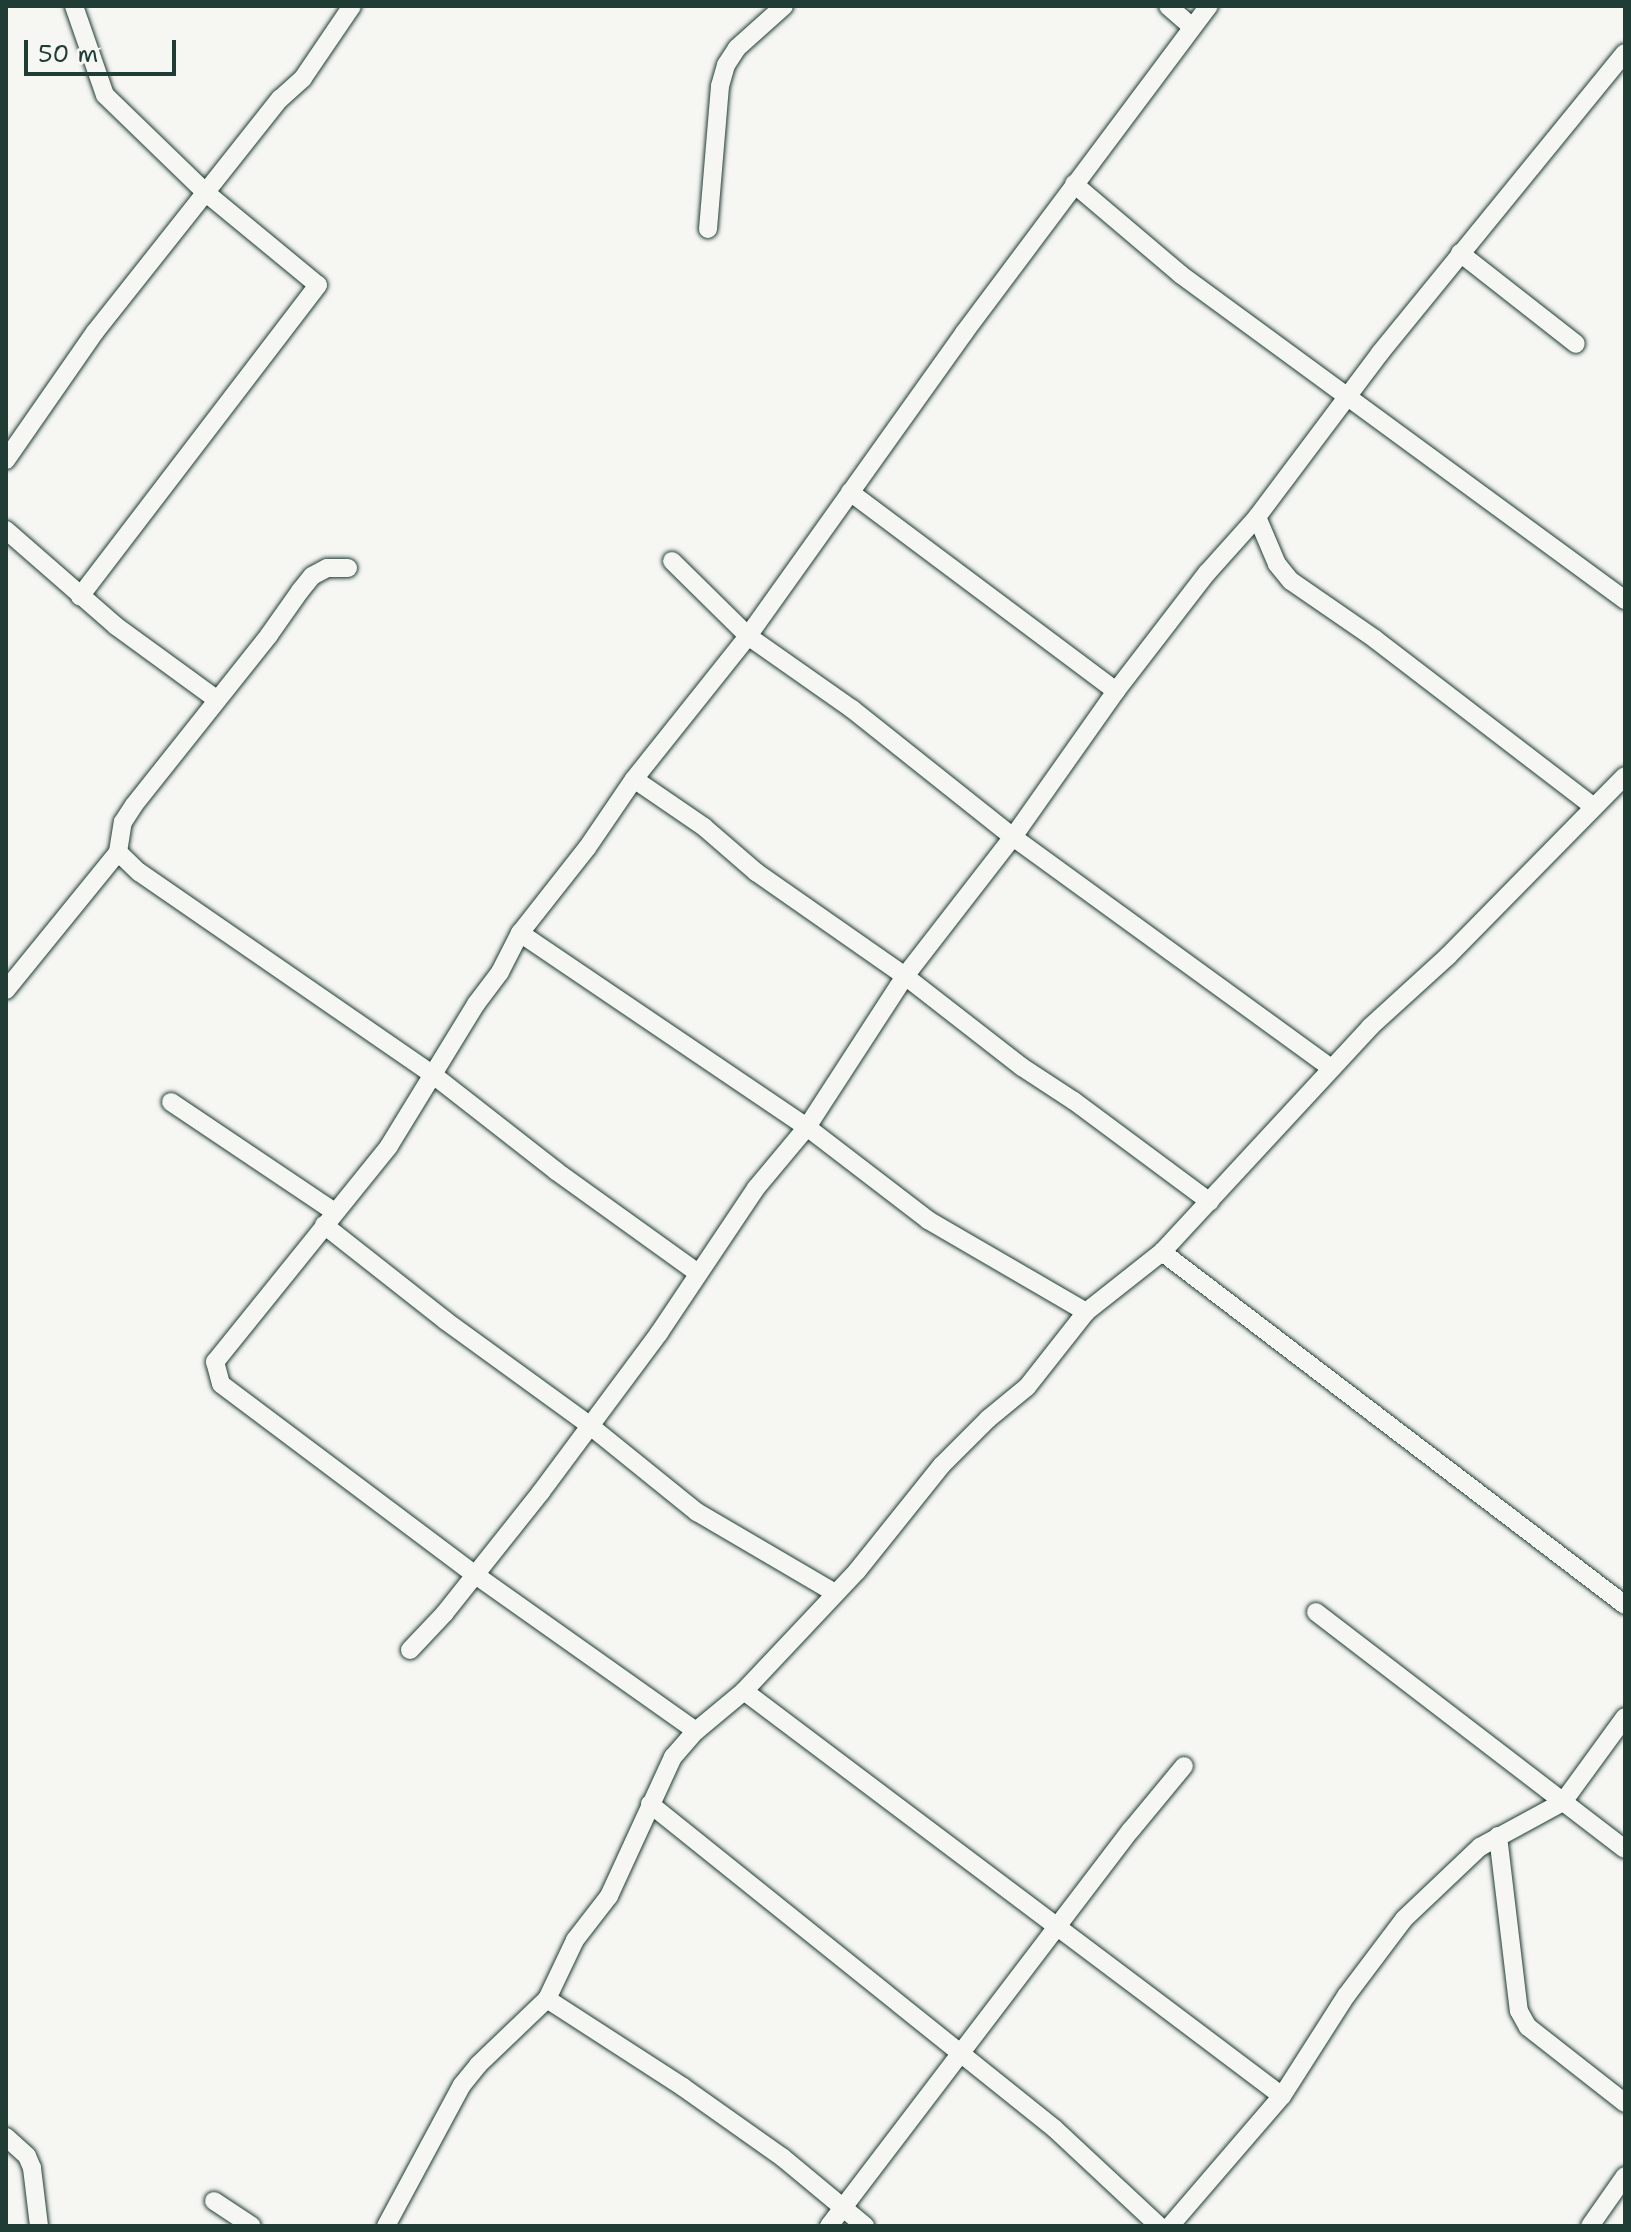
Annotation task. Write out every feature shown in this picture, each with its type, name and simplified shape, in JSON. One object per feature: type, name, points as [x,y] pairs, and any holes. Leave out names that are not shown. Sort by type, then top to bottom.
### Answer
[{"type":"street","points":[[74,6],[105,95],[205,192],[318,285],[80,596]]},
{"type":"street","points":[[6,460],[79,353],[280,99],[303,78],[352,6]]},
{"type":"street","points":[[708,229],[720,86],[726,65],[737,48],[784,6]]},
{"type":"street","points":[[1168,6],[1191,26]]},
{"type":"street","points":[[696,1731],[474,1574],[221,1384],[215,1362],[389,1146],[432,1074],[500,972],[520,933],[587,848],[634,779],[748,636],[1074,184],[1209,6]]},
{"type":"street","points":[[410,1650],[444,1614],[659,1333],[756,1188],[807,1127],[905,976],[1013,837],[1116,691],[1207,573],[1257,517],[1460,253],[1625,53]]},
{"type":"street","points":[[1074,184],[1180,274],[1625,600]]},
{"type":"street","points":[[1460,253],[1576,344]]},
{"type":"street","points":[[850,492],[1116,691]]},
{"type":"street","points":[[1257,517],[1277,564],[1291,581],[1375,639],[1593,806]]},
{"type":"street","points":[[6,530],[80,596],[216,699]]},
{"type":"street","points":[[672,561],[748,636],[852,709],[1013,837],[1331,1068]]},
{"type":"street","points":[[6,990],[118,852],[123,822],[312,576],[327,568],[348,568]]},
{"type":"street","points":[[386,2226],[462,2085],[478,2065],[547,1999],[575,1940],[609,1896],[673,1757],[696,1731],[744,1691],[857,1571],[942,1465],[988,1419],[1027,1387],[1086,1312],[1162,1252],[1370,1027],[1448,956],[1625,776]]},
{"type":"street","points":[[634,779],[704,827],[756,872],[905,976],[1022,1067],[1074,1101],[1210,1202]]},
{"type":"street","points":[[118,852],[139,872],[432,1074],[556,1171],[698,1273]]},
{"type":"street","points":[[520,933],[653,1020],[807,1127],[928,1220],[1086,1312]]},
{"type":"street","points":[[171,1102],[329,1219],[446,1321],[589,1425],[697,1512],[835,1593]]},
{"type":"street","points":[[1162,1252],[1625,1605]]},
{"type":"street","points":[[1316,1612],[1625,1849]]},
{"type":"street","points":[[744,1691],[1282,2096]]},
{"type":"street","points":[[1170,2226],[1282,2096],[1346,1996],[1404,1919],[1454,1869],[1498,1836],[1563,1802],[1625,1717]]},
{"type":"street","points":[[829,2226],[1057,1925],[1184,1766]]},
{"type":"street","points":[[650,1804],[1055,2129],[1159,2226]]},
{"type":"street","points":[[1498,1836],[1519,2011],[1528,2027],[1625,2103]]},
{"type":"street","points":[[547,1999],[683,2087],[782,2157],[865,2226]]},
{"type":"street","points":[[6,2137],[27,2156],[32,2168],[39,2226]]},
{"type":"street","points":[[1590,2226],[1625,2176]]},
{"type":"street","points":[[214,2201],[252,2226]]}]
